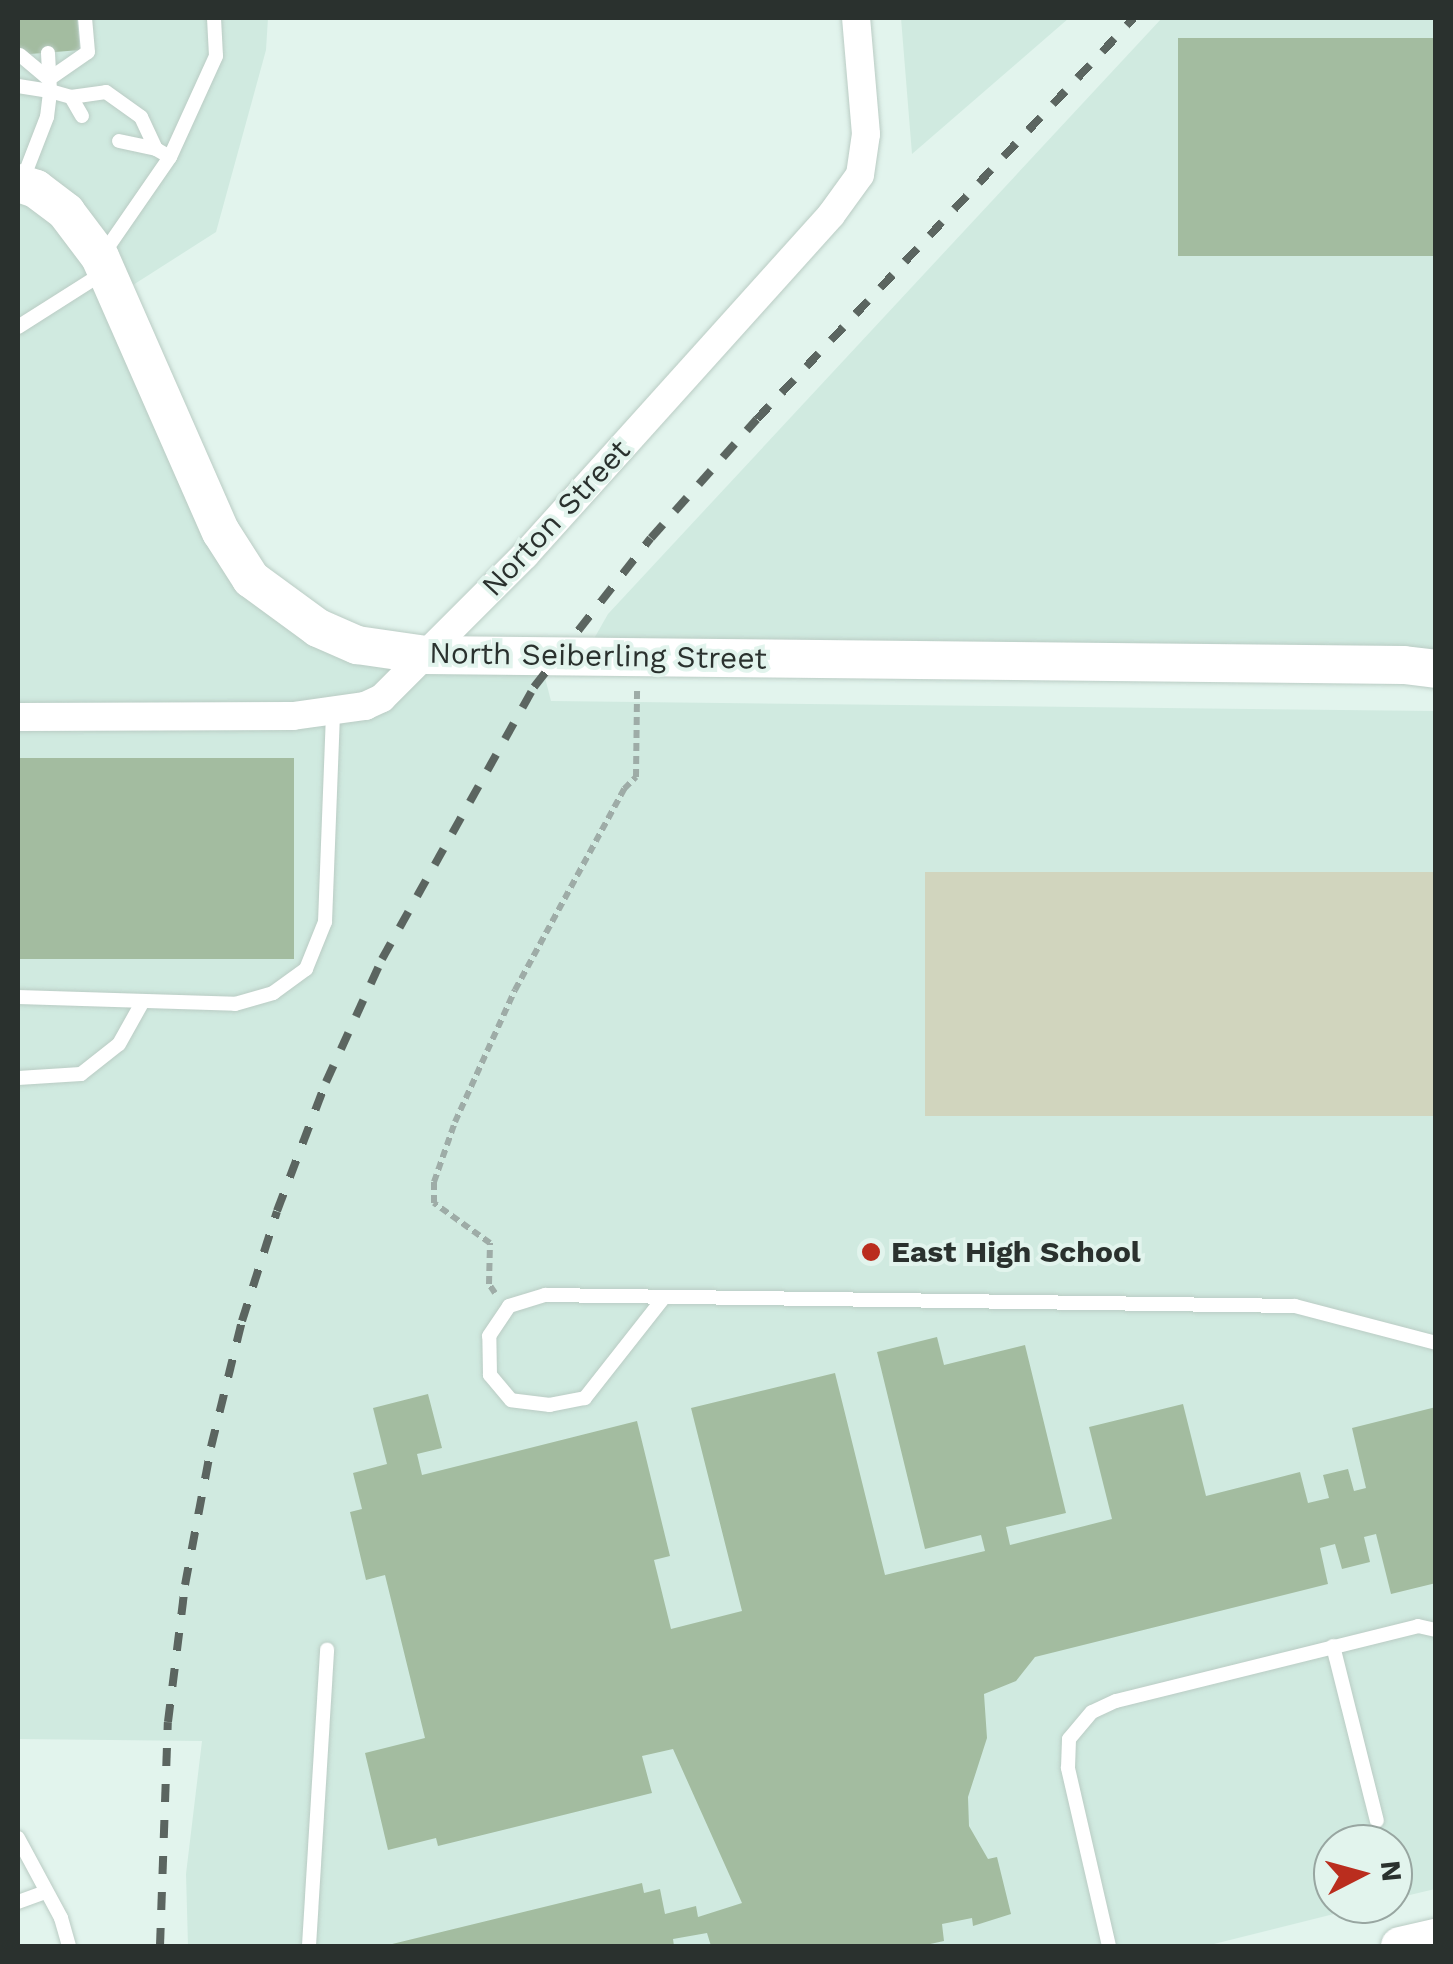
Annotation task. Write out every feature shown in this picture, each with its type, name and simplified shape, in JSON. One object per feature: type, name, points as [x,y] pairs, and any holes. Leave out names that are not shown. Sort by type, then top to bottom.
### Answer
[{"type":"street","name":"Norton Street","points":[[18,717],[293,716],[333,712],[382,698],[526,555],[831,216],[860,175],[866,134],[856,18]]},
{"type":"street","name":"North Seiberling Street","points":[[19,184],[66,212],[104,264],[221,532],[250,578],[294,612],[344,640],[426,654],[1404,665],[1436,669]]},
{"type":"street","points":[[1400,1946],[1436,1938]]},
{"type":"lane","points":[[18,86],[50,85],[88,52],[85,18]]},
{"type":"lane","points":[[18,327],[104,264],[170,157],[216,56],[214,18]]},
{"type":"lane","points":[[19,184],[48,118],[48,52]]},
{"type":"lane","points":[[20,55],[50,85],[71,97],[82,116]]},
{"type":"lane","points":[[71,97],[106,92],[142,117],[156,148]]},
{"type":"lane","points":[[119,141],[156,148],[170,157]]},
{"type":"lane","points":[[18,997],[235,1004],[273,992],[306,969],[325,922],[333,712]]},
{"type":"lane","points":[[18,1078],[81,1074],[119,1044],[143,1001]]},
{"type":"lane","points":[[662,1300],[584,1398],[550,1405],[511,1400],[490,1375],[490,1336],[509,1306],[545,1295],[662,1300],[1295,1306],[1436,1343]]},
{"type":"lane","points":[[1109,1946],[1068,1768],[1068,1739],[1092,1712],[1116,1701],[1333,1646],[1418,1626],[1436,1630]]},
{"type":"lane","points":[[1333,1646],[1377,1821]]},
{"type":"lane","points":[[309,1946],[327,1650]]},
{"type":"lane","points":[[18,1838],[61,1918],[69,1946]]},
{"type":"lane","points":[[18,1902],[46,1892]]},
{"type":"path","points":[[490,1263],[486,1237],[434,1203],[434,1182],[455,1122],[515,990],[624,789],[636,778],[637,714]]},
{"type":"shaded area","points":[[18,18],[268,18],[266,50],[216,232],[133,285],[96,234],[18,177]]},
{"type":"shaded area","points":[[901,18],[1069,18],[912,154]]},
{"type":"shaded area","points":[[1162,18],[1435,18],[1435,669],[583,658],[608,614]]},
{"type":"shaded area","points":[[18,194],[87,249],[225,551],[408,661],[379,690],[330,705],[18,706]]},
{"type":"shaded area","name":"East High School","points":[[430,662],[542,666],[551,701],[1435,711],[1435,1889],[1413,1894],[1413,1824],[1313,1824],[1313,1919],[1206,1946],[188,1946],[186,1874],[202,1741],[18,1739],[18,724],[301,724]]},
{"type":"shaded area","points":[[925,872],[1435,872],[1435,1116],[925,1116]]},
{"type":"building","points":[[18,18],[77,18],[80,50],[18,55]]},
{"type":"building","points":[[1178,38],[1436,38],[1436,256],[1178,256]]},
{"type":"building","points":[[18,758],[294,758],[294,959],[18,959]]},
{"type":"building","name":"East High School","points":[[937,1337],[944,1365],[1025,1345],[1066,1513],[1006,1527],[1010,1545],[1112,1519],[1089,1427],[1183,1404],[1206,1496],[1300,1472],[1308,1503],[1329,1498],[1323,1475],[1348,1469],[1354,1491],[1366,1488],[1352,1428],[1436,1407],[1436,1583],[1391,1594],[1376,1534],[1364,1537],[1370,1562],[1342,1569],[1335,1544],[1320,1548],[1328,1584],[1035,1657],[1016,1681],[984,1694],[987,1738],[968,1797],[969,1826],[988,1859],[997,1857],[1011,1914],[973,1926],[972,1918],[942,1924],[944,1941],[921,1946],[711,1946],[707,1933],[673,1939],[674,1946],[384,1946],[642,1883],[644,1893],[660,1889],[665,1914],[696,1906],[698,1917],[742,1903],[673,1749],[642,1756],[652,1793],[438,1846],[436,1838],[388,1850],[365,1753],[425,1738],[385,1575],[366,1580],[350,1512],[362,1509],[353,1473],[387,1464],[373,1408],[428,1394],[442,1448],[417,1454],[422,1475],[637,1421],[670,1556],[654,1560],[671,1629],[742,1611],[691,1408],[835,1373],[885,1575],[985,1551],[981,1535],[925,1549],[877,1352]]},
{"type":"railway","points":[[160,1946],[168,1722],[185,1585],[211,1447],[242,1321],[277,1211],[326,1082],[382,959],[534,687],[651,538],[757,419],[1134,18]]},
{"type":"place","name":"East High School","points":[[871,1252]]}]
